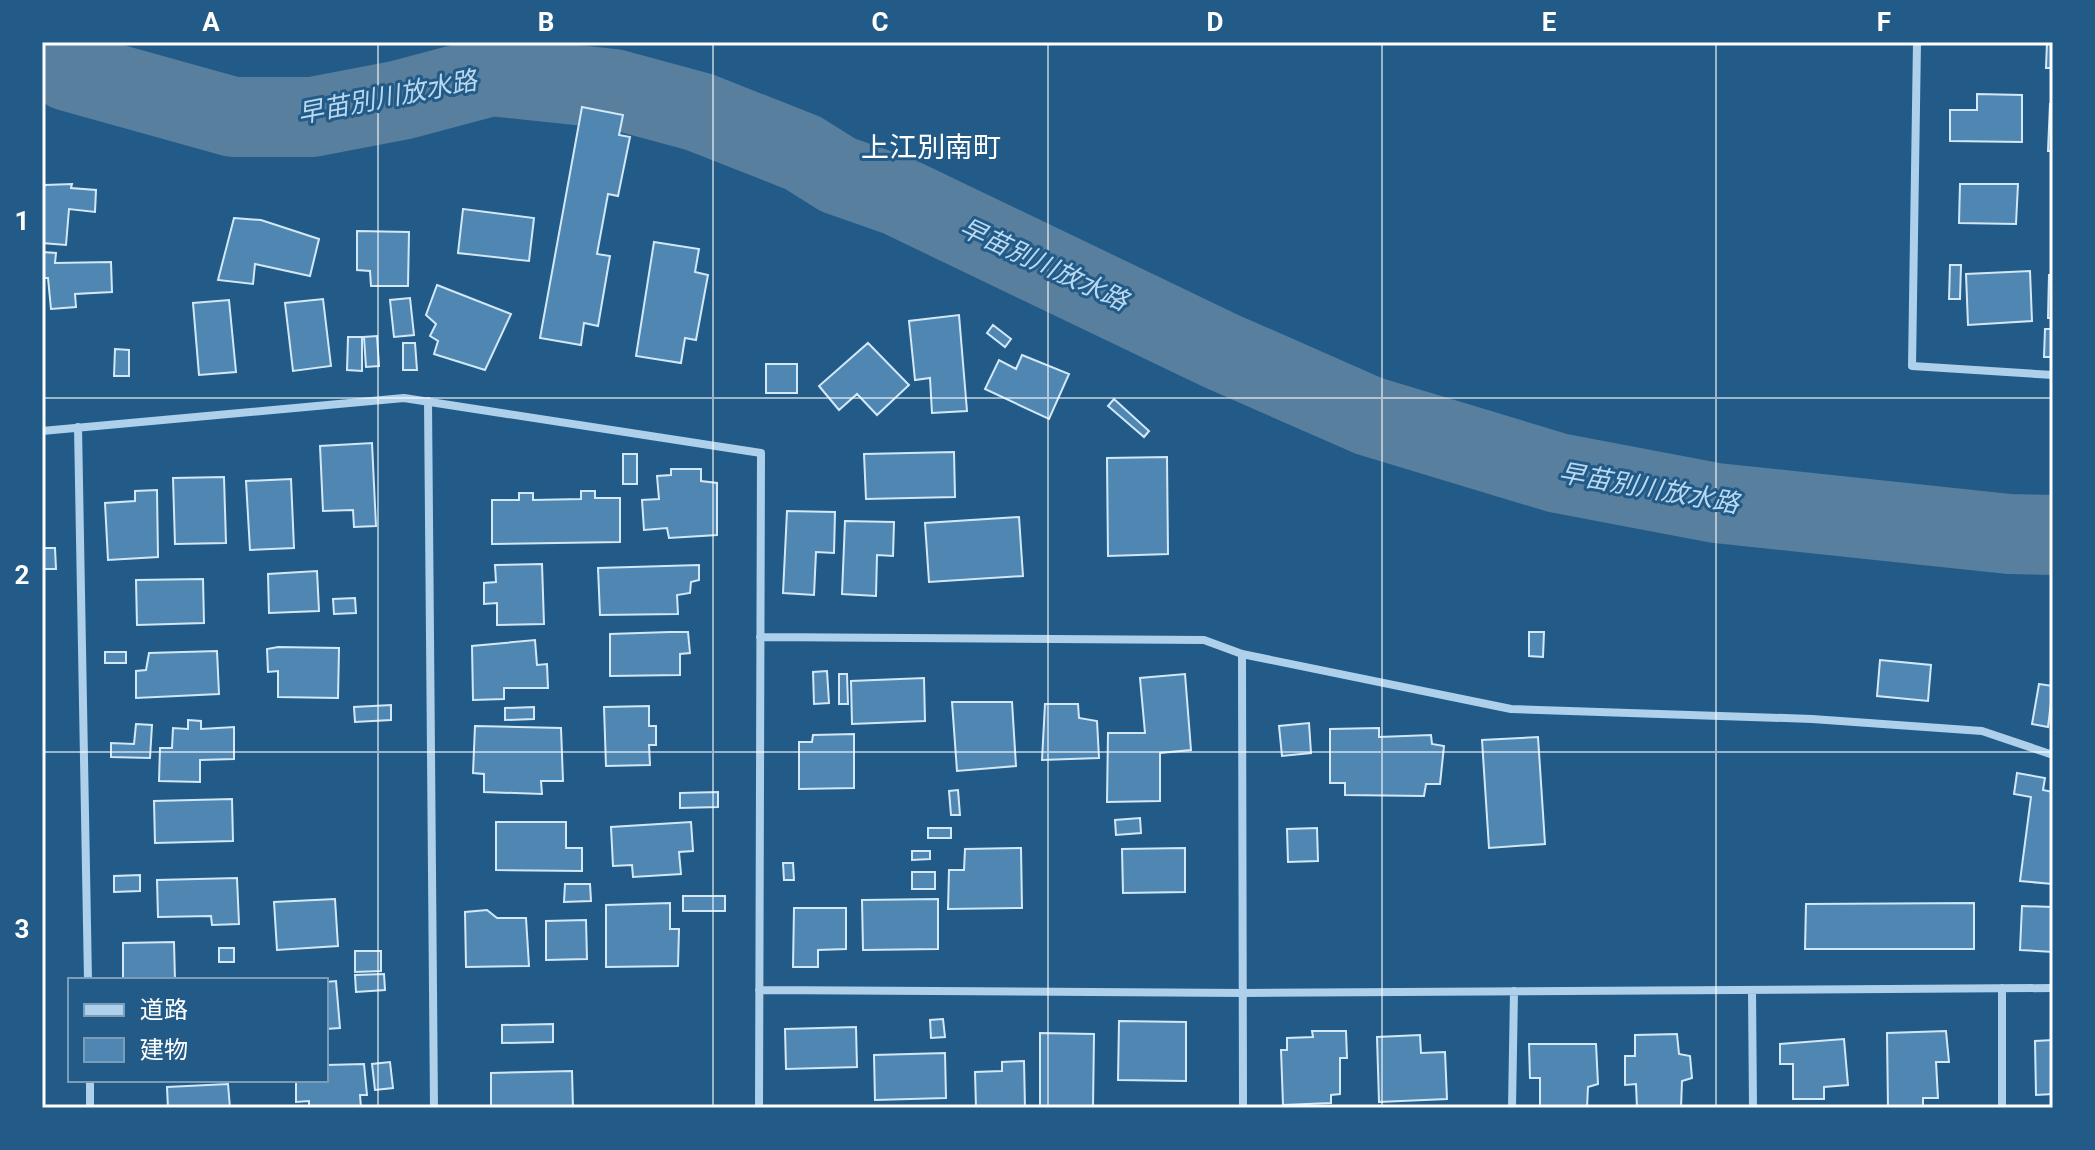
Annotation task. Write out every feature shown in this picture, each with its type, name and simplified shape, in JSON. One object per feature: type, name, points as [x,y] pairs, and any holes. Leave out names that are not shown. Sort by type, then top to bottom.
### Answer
[{"type":"street","points":[[1917,42],[1912,366],[2053,375]]},
{"type":"street","points":[[42,431],[404,398],[761,453],[759,1108]]},
{"type":"street","points":[[428,401],[434,1108]]},
{"type":"street","points":[[78,427],[88,978]]},
{"type":"street","points":[[760,637],[1204,640],[1242,654],[1511,709],[1812,719],[1982,731],[2053,755]]},
{"type":"street","points":[[1242,654],[1243,1108]]},
{"type":"street","points":[[2002,988],[2002,1108]]},
{"type":"street","points":[[759,990],[1243,993],[2053,988]]},
{"type":"street","points":[[1752,990],[1753,1108]]},
{"type":"street","points":[[1512,1108],[1514,991]]},
{"type":"street","points":[[90,1082],[90,1108]]},
{"type":"building","points":[[2047,42],[2053,42],[2053,68],[2046,68]]},
{"type":"building","points":[[1977,94],[2022,95],[2022,142],[1950,141],[1950,110],[1977,110]]},
{"type":"building","points":[[2050,104],[2053,104],[2053,151],[2048,151]]},
{"type":"building","points":[[582,107],[623,115],[619,135],[630,137],[618,196],[608,194],[597,254],[610,256],[598,326],[584,323],[581,345],[540,338]]},
{"type":"building","points":[[72,184],[71,188],[96,190],[95,212],[69,209],[66,245],[42,243],[42,193],[45,185]]},
{"type":"building","points":[[1960,184],[2018,184],[2016,224],[1959,223]]},
{"type":"building","points":[[463,209],[534,218],[529,261],[458,253]]},
{"type":"building","points":[[234,218],[261,220],[319,239],[310,276],[255,264],[253,284],[218,280]]},
{"type":"building","points":[[357,231],[409,232],[408,286],[371,286],[370,271],[357,270]]},
{"type":"building","points":[[654,242],[699,249],[695,272],[708,275],[696,340],[685,338],[681,363],[636,356]]},
{"type":"building","points":[[42,252],[56,253],[55,263],[111,262],[112,292],[75,294],[76,307],[51,309],[48,278],[42,278]]},
{"type":"building","points":[[1950,265],[1961,265],[1960,299],[1949,299]]},
{"type":"building","points":[[2030,271],[2032,321],[1968,325],[1966,274]]},
{"type":"building","points":[[2049,275],[2053,275],[2053,318],[2048,318]]},
{"type":"building","points":[[437,285],[511,314],[485,370],[434,354],[438,341],[430,336],[436,324],[426,315]]},
{"type":"building","points":[[410,298],[414,335],[394,337],[390,300]]},
{"type":"building","points":[[323,299],[331,366],[293,371],[285,303]]},
{"type":"building","points":[[229,300],[236,372],[199,375],[193,303]]},
{"type":"building","points":[[959,315],[967,411],[932,413],[930,378],[915,380],[909,321]]},
{"type":"building","points":[[993,325],[1011,339],[1005,347],[987,333]]},
{"type":"building","points":[[2045,329],[2053,329],[2053,357],[2044,357]]},
{"type":"building","points":[[377,336],[379,366],[366,367],[364,337]]},
{"type":"building","points":[[348,337],[362,337],[362,371],[347,370]]},
{"type":"building","points":[[403,343],[415,343],[417,370],[403,370]]},
{"type":"building","points":[[868,343],[909,385],[877,415],[857,394],[839,410],[819,386]]},
{"type":"building","points":[[115,349],[129,350],[129,376],[114,376]]},
{"type":"building","points":[[1022,355],[1069,374],[1049,419],[985,389],[999,360],[1016,369]]},
{"type":"building","points":[[766,364],[797,364],[797,393],[766,393]]},
{"type":"building","points":[[1114,399],[1149,431],[1144,437],[1108,406]]},
{"type":"building","points":[[372,443],[376,526],[354,527],[353,510],[323,511],[320,446]]},
{"type":"building","points":[[954,452],[955,497],[866,499],[864,454]]},
{"type":"building","points":[[623,454],[637,454],[637,484],[623,484]]},
{"type":"building","points":[[1167,457],[1168,554],[1108,556],[1107,458]]},
{"type":"building","points":[[671,469],[701,469],[701,481],[717,483],[717,535],[669,538],[667,528],[644,530],[642,500],[659,499],[657,476],[671,475]]},
{"type":"building","points":[[224,477],[226,543],[175,544],[173,478]]},
{"type":"building","points":[[291,479],[294,548],[250,550],[246,481]]},
{"type":"building","points":[[157,490],[158,557],[108,560],[105,503],[135,501],[135,491]]},
{"type":"building","points":[[581,491],[595,491],[595,498],[620,498],[620,542],[492,544],[492,500],[519,500],[519,493],[533,493],[533,500],[581,499]]},
{"type":"building","points":[[787,511],[835,512],[834,553],[816,552],[814,595],[783,593]]},
{"type":"building","points":[[1019,517],[1023,576],[929,582],[925,523]]},
{"type":"building","points":[[845,521],[894,522],[893,556],[877,555],[876,596],[842,594]]},
{"type":"building","points":[[42,548],[55,548],[56,569],[42,569]]},
{"type":"building","points":[[542,564],[544,624],[497,625],[497,603],[484,604],[484,583],[496,582],[495,565]]},
{"type":"building","points":[[699,565],[699,580],[691,582],[690,593],[677,595],[678,614],[600,615],[598,568]]},
{"type":"building","points":[[317,571],[319,611],[269,613],[268,574]]},
{"type":"building","points":[[203,579],[204,623],[137,625],[136,580]]},
{"type":"building","points":[[355,598],[356,613],[334,614],[333,599]]},
{"type":"building","points":[[688,632],[690,653],[680,654],[680,675],[610,676],[610,634]]},
{"type":"building","points":[[1529,632],[1544,632],[1543,657],[1529,656]]},
{"type":"building","points":[[535,640],[537,665],[547,664],[548,688],[504,688],[504,699],[473,700],[472,646]]},
{"type":"building","points":[[339,648],[338,698],[278,697],[278,671],[268,672],[267,649]]},
{"type":"building","points":[[217,651],[219,694],[136,698],[136,671],[146,670],[149,653]]},
{"type":"building","points":[[105,652],[126,652],[126,663],[105,663]]},
{"type":"building","points":[[1880,660],[1931,665],[1928,701],[1877,696]]},
{"type":"building","points":[[827,671],[829,703],[814,704],[813,672]]},
{"type":"building","points":[[839,674],[847,674],[848,704],[839,704]]},
{"type":"building","points":[[1185,674],[1191,750],[1160,753],[1160,801],[1107,802],[1108,733],[1145,733],[1140,678]]},
{"type":"building","points":[[924,678],[925,721],[852,724],[851,681]]},
{"type":"building","points":[[2039,684],[2053,686],[2048,727],[2032,724]]},
{"type":"building","points":[[952,702],[1012,702],[1016,766],[957,771]]},
{"type":"building","points":[[1045,704],[1078,704],[1079,718],[1097,721],[1099,758],[1042,760]]},
{"type":"building","points":[[391,705],[391,720],[355,722],[354,707]]},
{"type":"building","points":[[649,706],[649,726],[656,726],[656,745],[649,745],[650,765],[606,766],[604,707]]},
{"type":"building","points":[[534,707],[534,719],[505,720],[505,708]]},
{"type":"building","points":[[188,720],[201,721],[201,729],[234,727],[234,759],[200,760],[200,782],[159,781],[160,748],[172,748],[173,728],[188,729]]},
{"type":"building","points":[[1309,723],[1311,753],[1282,756],[1279,726]]},
{"type":"building","points":[[136,724],[152,725],[150,758],[111,757],[111,743],[134,744]]},
{"type":"building","points":[[475,726],[561,728],[563,781],[541,781],[542,794],[484,792],[484,774],[473,773]]},
{"type":"building","points":[[1379,728],[1379,737],[1431,735],[1432,744],[1444,746],[1440,784],[1426,784],[1424,796],[1345,795],[1345,783],[1330,783],[1330,729]]},
{"type":"building","points":[[854,734],[854,788],[799,789],[799,742],[812,742],[813,735]]},
{"type":"building","points":[[1538,737],[1545,844],[1489,848],[1482,740]]},
{"type":"building","points":[[2017,773],[2045,778],[2043,790],[2053,792],[2052,884],[2020,881],[2031,797],[2014,794]]},
{"type":"building","points":[[958,790],[960,815],[951,815],[949,791]]},
{"type":"building","points":[[718,792],[718,807],[680,808],[680,793]]},
{"type":"building","points":[[232,799],[233,841],[155,843],[154,801]]},
{"type":"building","points":[[1140,818],[1141,833],[1116,835],[1115,820]]},
{"type":"building","points":[[496,822],[566,822],[566,848],[582,848],[582,871],[496,870]]},
{"type":"building","points":[[691,822],[693,851],[679,852],[681,874],[633,877],[632,865],[613,866],[611,827]]},
{"type":"building","points":[[928,828],[951,828],[951,838],[928,838]]},
{"type":"building","points":[[1317,828],[1318,861],[1288,862],[1287,829]]},
{"type":"building","points":[[1021,848],[1022,908],[948,909],[949,870],[964,870],[965,849]]},
{"type":"building","points":[[1185,848],[1185,892],[1123,893],[1122,849]]},
{"type":"building","points":[[912,851],[930,851],[930,859],[912,860]]},
{"type":"building","points":[[783,863],[793,863],[794,880],[784,880]]},
{"type":"building","points":[[912,872],[935,872],[935,889],[912,889]]},
{"type":"building","points":[[140,875],[140,891],[114,892],[114,876]]},
{"type":"building","points":[[237,878],[239,924],[212,925],[211,916],[158,917],[157,880]]},
{"type":"building","points":[[565,884],[590,884],[591,901],[564,902]]},
{"type":"building","points":[[683,896],[725,896],[725,911],[683,911]]},
{"type":"building","points":[[335,899],[338,946],[277,950],[274,902]]},
{"type":"building","points":[[938,899],[938,949],[863,950],[862,900]]},
{"type":"building","points":[[670,903],[670,929],[679,929],[678,966],[606,967],[606,905]]},
{"type":"building","points":[[1974,903],[1974,949],[1805,949],[1806,904]]},
{"type":"building","points":[[2022,906],[2053,907],[2053,952],[2020,950]]},
{"type":"building","points":[[794,908],[846,908],[846,949],[818,950],[818,967],[793,967]]},
{"type":"building","points":[[487,910],[497,918],[526,918],[529,966],[466,967],[465,912]]},
{"type":"building","points":[[586,920],[587,959],[546,960],[546,921]]},
{"type":"building","points":[[174,942],[175,978],[123,978],[123,943]]},
{"type":"building","points":[[219,948],[234,948],[234,962],[219,962]]},
{"type":"building","points":[[355,951],[381,951],[381,971],[355,972]]},
{"type":"building","points":[[384,974],[385,990],[356,992],[355,975]]},
{"type":"building","points":[[336,981],[340,1028],[328,1029],[328,982]]},
{"type":"building","points":[[943,1019],[945,1037],[931,1038],[930,1020]]},
{"type":"building","points":[[1119,1021],[1186,1022],[1186,1081],[1118,1080]]},
{"type":"building","points":[[553,1024],[553,1042],[502,1043],[502,1025]]},
{"type":"building","points":[[856,1027],[857,1067],[786,1069],[785,1029]]},
{"type":"building","points":[[1312,1031],[1346,1031],[1347,1058],[1340,1058],[1340,1094],[1331,1095],[1331,1103],[1283,1105],[1281,1050],[1287,1050],[1287,1038],[1313,1037]]},
{"type":"building","points":[[1946,1031],[1949,1062],[1936,1062],[1938,1098],[1923,1098],[1923,1108],[1888,1108],[1887,1033]]},
{"type":"building","points":[[1040,1033],[1094,1034],[1093,1108],[1040,1108]]},
{"type":"building","points":[[1677,1034],[1679,1054],[1690,1056],[1692,1078],[1682,1081],[1681,1108],[1637,1108],[1636,1084],[1625,1085],[1625,1056],[1635,1056],[1635,1035]]},
{"type":"building","points":[[1420,1035],[1421,1053],[1445,1052],[1447,1099],[1379,1102],[1377,1037]]},
{"type":"building","points":[[1844,1039],[1848,1085],[1824,1087],[1824,1099],[1793,1099],[1793,1064],[1780,1064],[1780,1044]]},
{"type":"building","points":[[2053,1040],[2053,1094],[2036,1095],[2035,1041]]},
{"type":"building","points":[[1529,1044],[1596,1044],[1598,1084],[1588,1087],[1587,1108],[1540,1108],[1540,1078],[1530,1078]]},
{"type":"building","points":[[945,1053],[946,1098],[875,1100],[874,1055]]},
{"type":"building","points":[[1024,1061],[1025,1108],[976,1108],[975,1072],[1002,1071],[1002,1062]]},
{"type":"building","points":[[390,1062],[393,1088],[375,1090],[372,1064]]},
{"type":"building","points":[[364,1064],[367,1095],[360,1095],[361,1108],[309,1108],[309,1101],[296,1102],[296,1082],[328,1082],[328,1065]]},
{"type":"building","points":[[572,1071],[573,1108],[491,1108],[491,1073]]},
{"type":"building","points":[[228,1084],[230,1108],[168,1108],[167,1087]]},
{"type":"waterway","name":"早苗別川放水路","points":[[42,53],[68,71],[233,117],[312,117],[401,100],[491,76],[614,89],[699,112],[803,153],[838,175],[898,196],[1221,351],[1369,416],[1558,473],[1716,503],[2009,534],[2053,535]]},
{"type":"district","name":"上江別南町","points":[[931,147]]}]
